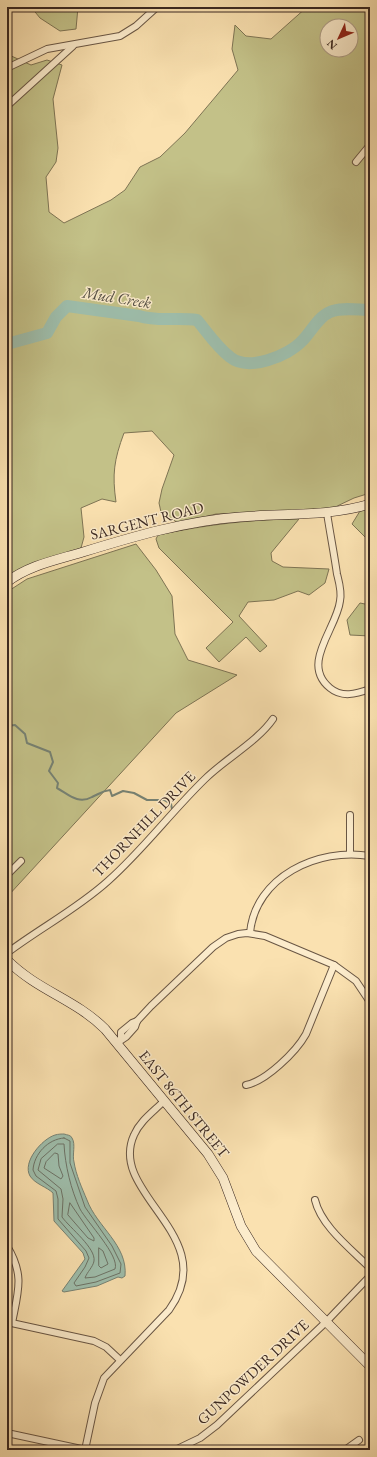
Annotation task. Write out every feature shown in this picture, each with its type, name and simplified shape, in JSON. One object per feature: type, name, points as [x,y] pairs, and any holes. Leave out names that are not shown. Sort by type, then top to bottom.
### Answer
[{"type":"street","points":[[7,68],[47,49],[116,38],[126,33],[156,7]]},
{"type":"street","points":[[7,106],[76,44]]},
{"type":"street","points":[[356,162],[370,145]]},
{"type":"street","name":"SARGENT ROAD","points":[[7,582],[31,567],[180,525],[239,517],[327,513],[350,510],[370,504]]},
{"type":"street","points":[[327,513],[340,601],[319,655],[319,673],[331,689],[342,694],[356,694],[370,689]]},
{"type":"street","name":"THORNHILL DRIVE","points":[[7,953],[67,914],[108,881],[139,851],[205,779],[264,729],[273,719]]},
{"type":"street","points":[[350,815],[350,854]]},
{"type":"street","points":[[250,933],[253,918],[259,903],[268,890],[284,876],[317,859],[350,854],[370,856]]},
{"type":"street","points":[[7,875],[21,860]]},
{"type":"street","points":[[119,1041],[122,1032],[132,1022],[137,1021],[212,947],[232,936],[250,933],[271,938],[334,964],[356,981],[370,1002]]},
{"type":"street","name":"EAST 86TH STREET","points":[[7,960],[34,983],[88,1014],[119,1041],[219,1170],[241,1226],[250,1243],[264,1260],[370,1366]]},
{"type":"street","points":[[246,1086],[266,1077],[300,1043],[306,1034],[334,964]]},
{"type":"street","points":[[7,1433],[86,1450],[100,1386],[107,1374],[169,1310],[177,1297],[182,1282],[183,1263],[179,1245],[136,1178],[130,1160],[131,1141],[138,1127],[164,1101]]},
{"type":"street","points":[[314,1200],[318,1212],[325,1222],[370,1268]]},
{"type":"street","points":[[7,1246],[17,1264],[20,1276],[9,1323],[94,1341],[106,1347],[120,1360]]},
{"type":"street","name":"GUNPOWDER DRIVE","points":[[175,1450],[200,1438],[217,1425],[326,1322],[370,1276]]},
{"type":"street","points":[[345,1450],[359,1440]]},
{"type":"shaded area","points":[[31,7],[78,7],[76,29],[60,31],[40,18]]},
{"type":"shaded area","points":[[307,7],[370,7],[370,493],[354,498],[331,509],[216,514],[178,523],[161,512],[159,503],[162,489],[174,455],[152,431],[124,433],[116,459],[114,475],[116,502],[102,499],[81,508],[84,537],[81,548],[7,577],[7,54],[31,65],[47,60],[62,65],[53,99],[58,148],[56,162],[46,177],[49,212],[64,223],[111,200],[125,190],[140,167],[160,157],[185,133],[238,70],[232,49],[235,25],[246,36],[271,39]]},
{"type":"shaded area","points":[[370,508],[370,542],[352,524],[360,511]]},
{"type":"shaded area","points":[[299,519],[271,553],[272,561],[283,567],[329,569],[325,583],[309,595],[298,591],[274,600],[248,602],[239,616],[267,646],[260,652],[246,637],[219,662],[206,648],[233,622],[159,548],[156,539],[158,535],[228,523]]},
{"type":"shaded area","points":[[136,544],[156,570],[172,596],[175,634],[188,660],[237,675],[176,713],[7,897],[7,592],[27,579]]},
{"type":"shaded area","points":[[360,603],[370,605],[370,636],[350,635],[347,620]]},
{"type":"water","points":[[64,1134],[71,1136],[73,1140],[74,1159],[79,1181],[92,1210],[117,1245],[122,1255],[125,1265],[125,1276],[122,1278],[118,1277],[97,1286],[64,1292],[62,1291],[85,1259],[83,1253],[54,1221],[53,1193],[32,1179],[28,1170],[31,1158],[44,1141],[50,1137]]},
{"type":"waterway","name":"Mud Creek","points":[[7,344],[47,333],[56,317],[67,306],[153,319],[197,320],[225,353],[238,361],[247,363],[278,357],[296,347],[322,317],[334,310],[370,310]]},
{"type":"waterway","points":[[7,726],[15,725],[25,734],[27,743],[50,752],[53,762],[49,771],[58,783],[57,788],[73,798],[82,800],[87,799],[110,790],[112,796],[123,791],[134,793],[147,800],[164,800],[171,804],[172,809]]}]
